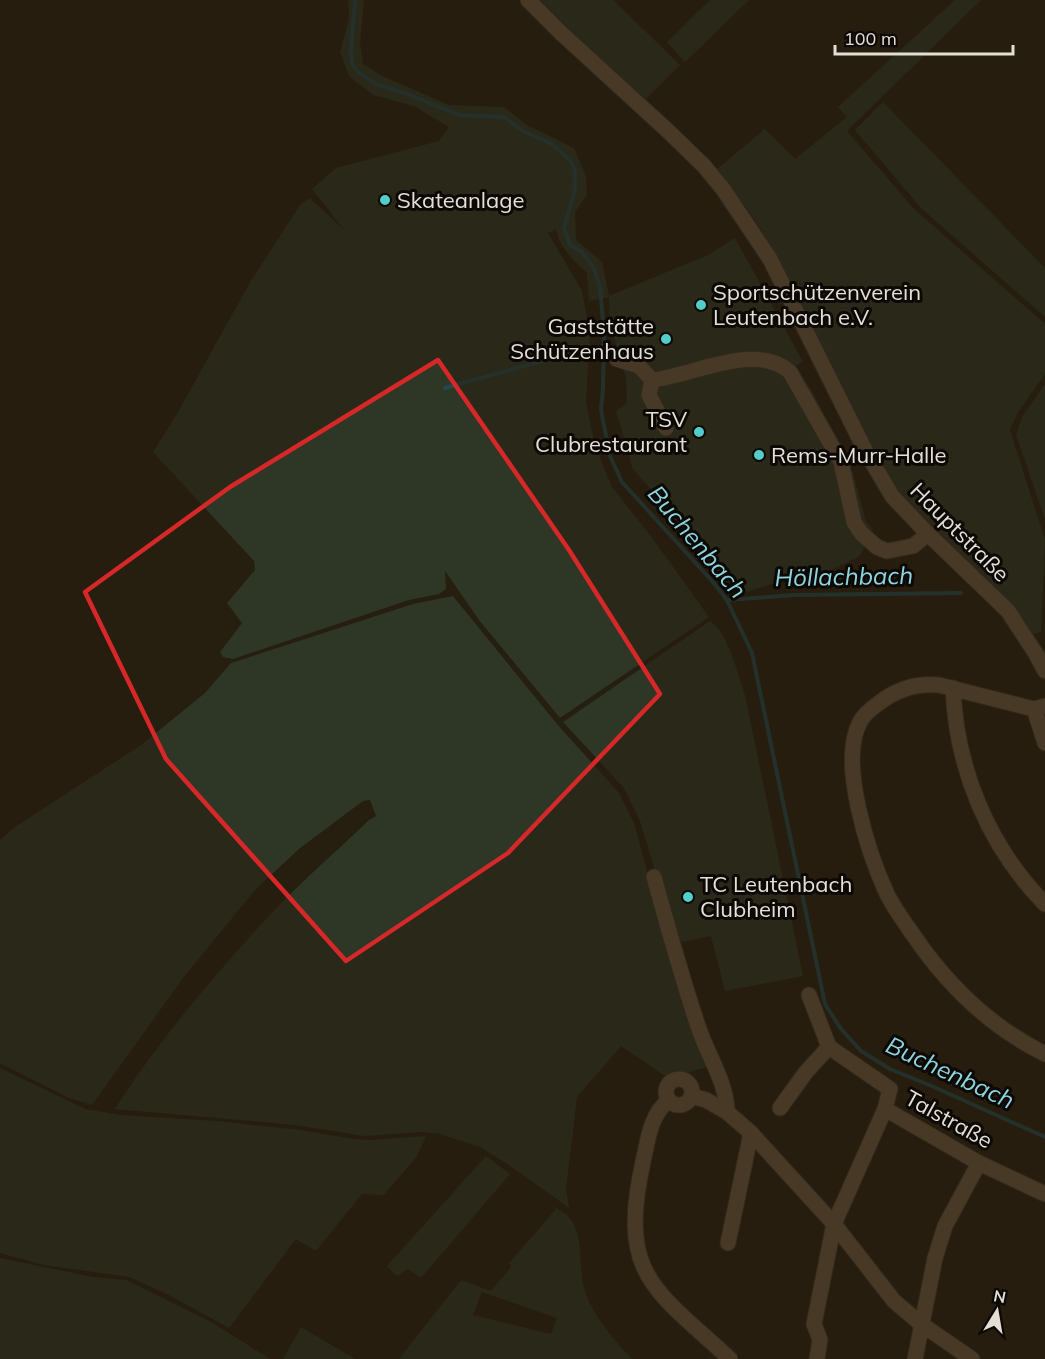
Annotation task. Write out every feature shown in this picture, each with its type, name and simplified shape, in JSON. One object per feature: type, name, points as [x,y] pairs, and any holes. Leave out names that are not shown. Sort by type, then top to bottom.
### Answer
[{"type":"street","name":"Hauptstraße","points":[[528,0],[704,166],[723,189],[770,259],[865,450],[892,496],[1008,611],[1045,671]]},
{"type":"street","points":[[617,359],[639,366],[652,380]]},
{"type":"street","points":[[652,380],[669,378],[723,363],[751,359],[782,364],[790,372],[841,462],[854,522],[861,533],[870,543],[887,551],[913,546],[928,534]]},
{"type":"street","points":[[652,380],[649,395],[666,428]]},
{"type":"street","points":[[1045,743],[1040,707],[953,688],[922,684],[903,689],[878,703],[860,721],[855,734],[853,756],[858,808],[865,837],[888,896],[915,938],[950,983],[984,1015],[1020,1041],[1045,1054]]},
{"type":"street","points":[[953,688],[954,719],[961,752],[984,818],[999,846],[1045,904]]},
{"type":"street","points":[[654,877],[672,944],[700,1032],[727,1099],[728,1112]]},
{"type":"street","points":[[780,1108],[806,1072],[829,1047],[809,995]]},
{"type":"street","name":"Talstraße","points":[[829,1047],[890,1089],[885,1109],[979,1162],[1045,1194]]},
{"type":"street","points":[[677,1079],[689,1083],[693,1091],[692,1096],[684,1105],[676,1105],[669,1100],[667,1088],[672,1081],[677,1079]]},
{"type":"street","points":[[692,1096],[706,1100],[728,1112],[751,1133],[834,1224],[894,1301],[921,1324],[972,1359]]},
{"type":"street","points":[[669,1100],[659,1108],[651,1129],[635,1204],[634,1232],[640,1261],[652,1284],[679,1315],[730,1359]]},
{"type":"street","points":[[817,1359],[820,1340],[814,1324],[834,1224],[885,1109]]},
{"type":"street","points":[[728,1243],[751,1133]]},
{"type":"street","points":[[915,1359],[935,1258],[945,1226],[979,1162]]},
{"type":"highlighted area","points":[[438,360],[569,550],[660,694],[508,853],[346,961],[166,759],[85,592],[230,487]]},
{"type":"green space","points":[[348,0],[364,0],[360,43],[363,64],[382,76],[449,105],[504,107],[527,125],[574,148],[586,176],[587,195],[575,212],[576,240],[602,262],[609,296],[708,255],[735,238],[803,362],[795,366],[811,390],[850,462],[866,522],[873,529],[860,556],[827,572],[780,581],[738,595],[693,537],[633,469],[616,411],[627,403],[626,377],[610,325],[609,297],[589,301],[587,273],[564,248],[556,229],[548,233],[582,291],[590,335],[586,402],[595,446],[612,487],[709,617],[560,718],[479,620],[445,571],[446,589],[439,594],[409,600],[233,659],[223,657],[220,652],[242,623],[227,603],[255,570],[254,561],[153,452],[177,414],[249,284],[300,205],[310,198],[345,231],[312,189],[336,168],[439,141],[449,127],[414,106],[373,95],[349,76],[340,52],[349,20]]},
{"type":"green space","points":[[536,0],[613,0],[680,65],[643,102]]},
{"type":"green space","points":[[710,0],[749,0],[685,62],[667,42]]},
{"type":"green space","points":[[955,0],[981,0],[847,131],[914,209],[1045,324],[1045,374],[1018,412],[1010,430],[1045,540],[1041,631],[1036,634],[1030,632],[896,490],[859,425],[777,257],[753,218],[716,170],[765,129],[795,159],[847,117],[838,107]]},
{"type":"green space","points":[[883,102],[1045,268],[1045,317],[921,208],[855,130]]},
{"type":"green space","points":[[1045,384],[1045,519],[1016,435],[1022,417]]},
{"type":"green space","points":[[453,596],[557,724],[619,793],[634,823],[684,1006],[707,1067],[668,1078],[621,1046],[577,1097],[566,1189],[569,1208],[480,1147],[440,1134],[423,1132],[364,1136],[295,1125],[115,1109],[167,1035],[246,941],[304,881],[376,816],[370,800],[363,801],[299,849],[256,889],[186,974],[92,1105],[69,1098],[0,1063],[0,840],[15,827],[141,745],[205,693],[231,663],[413,604]]},
{"type":"green space","points":[[710,621],[722,634],[727,644],[745,695],[803,976],[725,991],[711,936],[677,943],[640,821],[624,788],[563,722]]},
{"type":"green space","points":[[0,1068],[85,1109],[121,1115],[217,1121],[300,1130],[354,1139],[426,1136],[417,1156],[384,1195],[362,1194],[316,1251],[296,1239],[229,1328],[169,1295],[129,1277],[44,1265],[0,1253]]},
{"type":"green space","points":[[486,1156],[510,1174],[421,1278],[408,1269],[397,1276],[387,1266]]},
{"type":"green space","points":[[557,1208],[564,1213],[572,1221],[579,1239],[583,1283],[593,1310],[632,1359],[399,1359],[461,1280],[491,1291],[512,1266],[509,1263]],"holes":[[[482,1292],[557,1318],[551,1334],[473,1315]]]},
{"type":"green space","points":[[0,1258],[93,1277],[126,1280],[213,1323],[270,1359],[0,1359]]},
{"type":"green space","points":[[301,1327],[355,1359],[283,1359]]},
{"type":"waterway","name":"Buchenbach","points":[[355,0],[351,49],[352,64],[359,73],[378,85],[405,93],[459,115],[504,117],[523,131],[552,144],[570,160],[575,170],[575,189],[564,228],[570,245],[582,252],[594,269],[600,286],[604,335],[601,410],[610,456],[622,482],[727,600],[752,653],[825,1004],[841,1029],[861,1051],[890,1069],[1045,1137]]},
{"type":"waterway","points":[[445,388],[546,360]]},
{"type":"waterway","name":"Höllachbach","points":[[727,600],[794,595],[961,593]]},
{"type":"place","name":"Skateanlage","points":[[385,200]]},
{"type":"place","name":"Sportschützenverein Leutenbach e.V.","points":[[701,305]]},
{"type":"place","name":"Gaststätte Schützenhaus","points":[[666,339]]},
{"type":"place","name":"TSV Clubrestaurant","points":[[699,432]]},
{"type":"place","name":"Rems-Murr-Halle","points":[[759,455]]},
{"type":"place","name":"TC Leutenbach Clubheim","points":[[688,897]]}]
